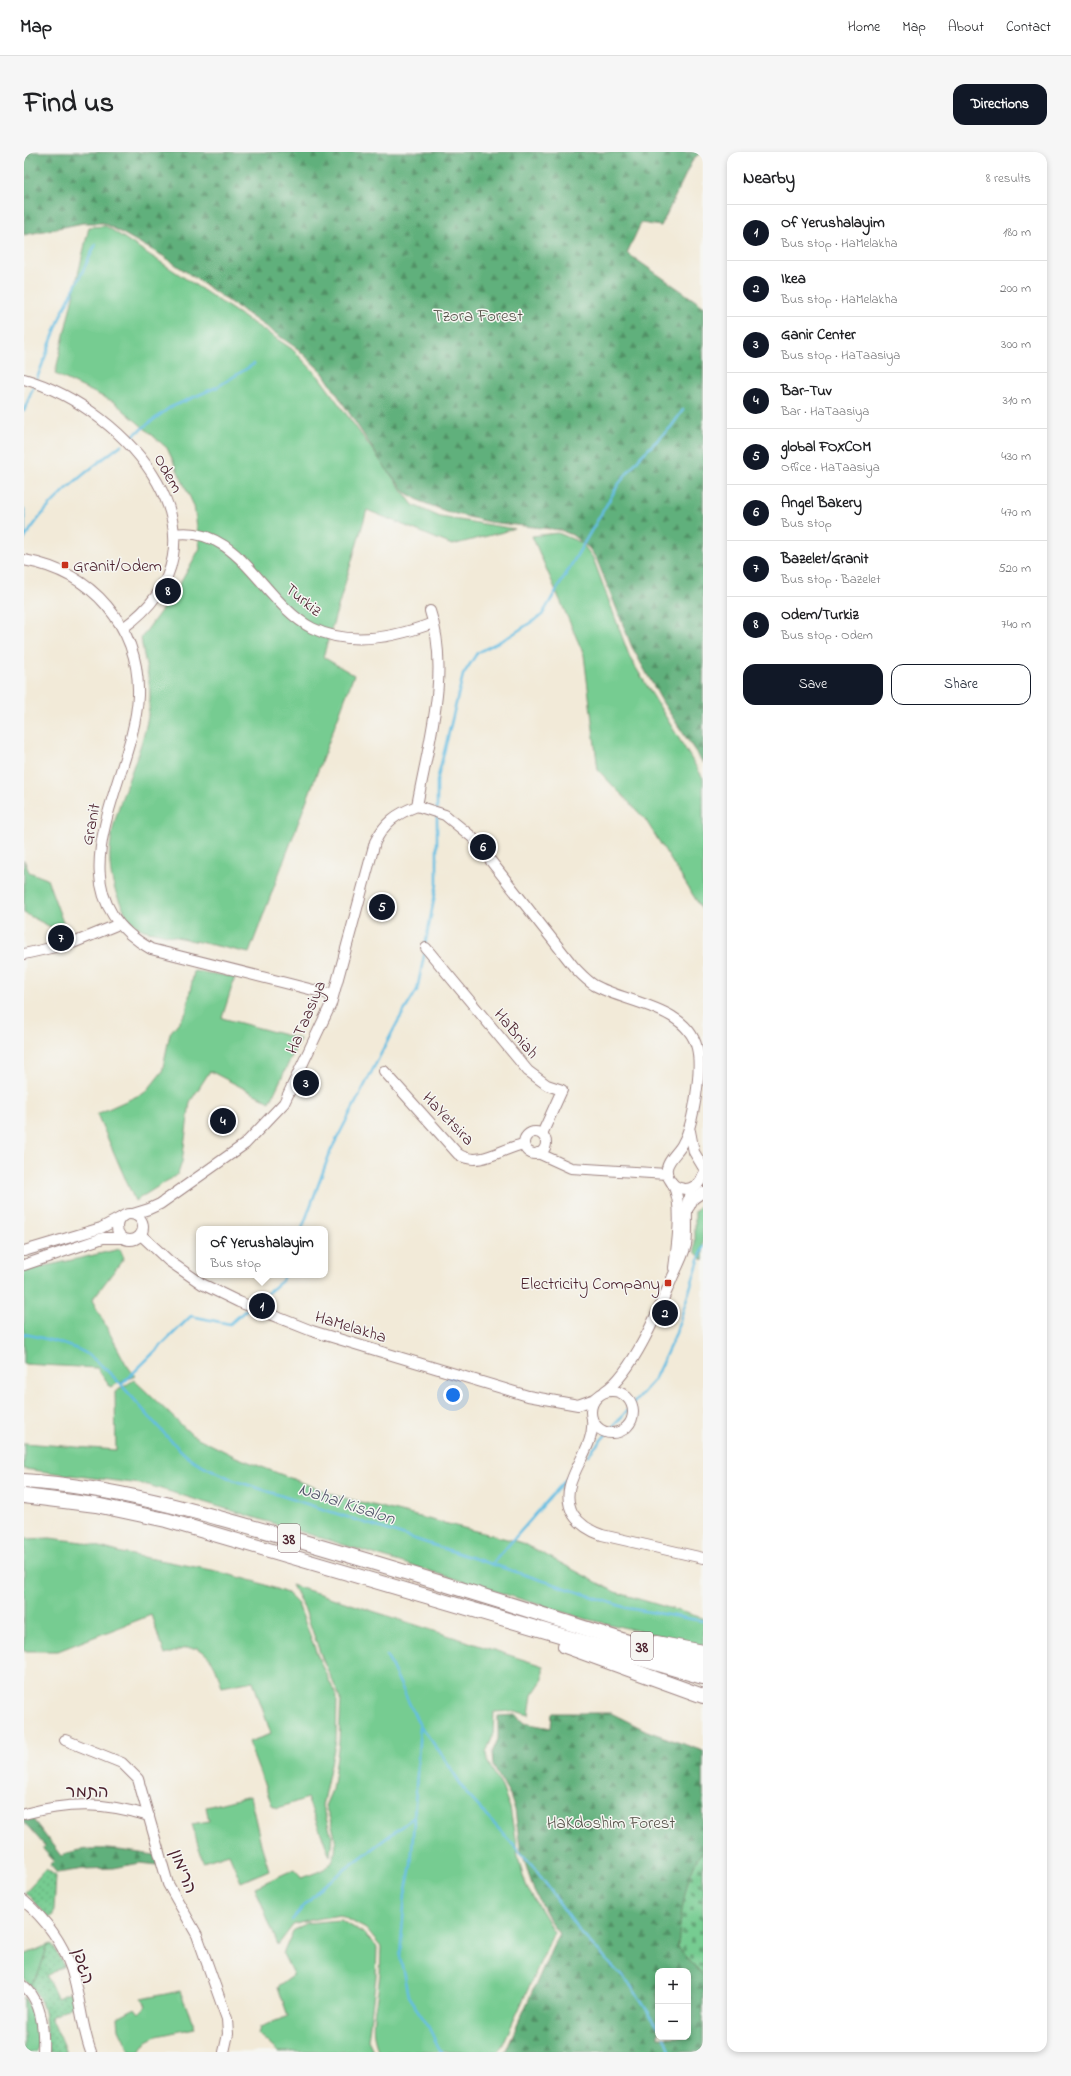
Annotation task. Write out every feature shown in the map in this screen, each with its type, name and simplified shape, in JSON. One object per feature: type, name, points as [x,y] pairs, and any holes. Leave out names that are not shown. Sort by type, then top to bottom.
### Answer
[{"type":"highway","name":"38","points":[[24,1481],[118,1494],[203,1513],[368,1561],[703,1666]]},
{"type":"highway","name":"38","points":[[24,1496],[96,1505],[166,1520],[703,1677]]},
{"type":"highway","points":[[437,1599],[703,1696]]},
{"type":"highway","points":[[582,1627],[703,1652]]},
{"type":"street","name":"Odem","points":[[24,379],[48,388],[82,407],[128,442],[148,466],[161,487],[168,504],[174,534],[171,563],[160,591],[144,611],[123,628]]},
{"type":"street","name":"Turkiz","points":[[174,534],[188,532],[201,534],[219,542],[235,554],[286,609],[299,619],[325,633],[339,637],[369,638],[406,632],[433,623]]},
{"type":"street","name":"Granit","points":[[24,560],[49,566],[76,579],[101,599],[123,628],[136,664],[138,697],[134,723],[103,832],[100,856],[102,885],[107,901],[119,924],[136,941],[151,949],[333,995]]},
{"type":"street","points":[[430,611],[439,649],[439,679],[417,806],[445,815],[472,837],[584,978],[608,991],[669,1015],[686,1028],[697,1046],[699,1066],[690,1127],[684,1142],[669,1163],[670,1178],[676,1198],[678,1222],[673,1276]]},
{"type":"street","name":"HaTaasiya","points":[[133,1214],[160,1204],[246,1144],[284,1103],[333,995],[375,842],[381,831],[395,815],[417,806]]},
{"type":"street","points":[[24,954],[73,943],[119,924]]},
{"type":"street","name":"HaBniah","points":[[426,948],[528,1070],[547,1085],[562,1090],[542,1134]]},
{"type":"street","name":"HaYetsira","points":[[384,1071],[463,1158],[469,1160],[483,1159],[503,1150],[524,1144]]},
{"type":"street","points":[[690,1127],[692,1146],[703,1167]]},
{"type":"street","points":[[538,1153],[546,1146],[545,1139],[542,1134],[537,1132],[528,1134],[524,1144],[530,1152],[538,1153],[571,1168],[670,1178],[683,1189],[696,1188]]},
{"type":"street","points":[[674,1156],[685,1153],[698,1158]]},
{"type":"street","points":[[703,1175],[700,1182],[689,1196],[684,1250],[653,1320],[626,1369],[615,1383],[595,1398],[591,1409],[592,1433],[572,1478],[569,1492],[572,1512],[581,1524],[602,1535],[703,1558]]},
{"type":"street","points":[[688,1211],[691,1202],[703,1192]]},
{"type":"street","name":"HaTaasiya","points":[[142,1231],[160,1204]]},
{"type":"street","points":[[24,1251],[101,1228],[126,1214],[133,1214],[140,1218],[142,1231],[130,1240],[122,1238],[103,1238],[24,1265]]},
{"type":"street","points":[[120,1218],[116,1226],[119,1235],[122,1238]]},
{"type":"street","name":"HaMelakha","points":[[142,1231],[169,1262],[202,1284],[282,1320],[509,1391],[572,1404],[582,1404],[595,1398]]},
{"type":"street","points":[[587,1447],[599,1437],[625,1429],[631,1422],[633,1409],[624,1385],[626,1369]]},
{"type":"street","points":[[605,1391],[618,1391],[629,1399]]},
{"type":"street","name":"HaMelakha","points":[[572,1404],[586,1412],[592,1419]]},
{"type":"street","points":[[592,1419],[600,1430],[612,1433]]},
{"type":"street","name":"הרימון","points":[[64,1740],[122,1763],[131,1770],[141,1786],[148,1816],[168,1884],[197,1935],[227,2019],[228,2034],[224,2052]]},
{"type":"street","name":"התמר","points":[[24,1814],[44,1809],[89,1805],[127,1809],[148,1816]]},
{"type":"street","name":"הגפן","points":[[24,1901],[42,1918],[54,1933],[67,1958],[92,2052]]},
{"type":"street","points":[[24,1986],[32,1995],[39,2011],[44,2038],[42,2052]]},
{"type":"green space","name":"Tzora Forest","points":[[24,152],[702,152],[693,159],[661,226],[641,223],[627,253],[703,306],[703,763],[663,703],[632,647],[597,560],[589,548],[572,535],[560,530],[489,522],[448,512],[422,502],[406,493],[384,466],[323,373],[298,349],[163,256],[104,223],[83,223],[24,235]]},
{"type":"green space","points":[[106,226],[292,349],[319,377],[413,505],[440,517],[515,529],[452,545],[367,510],[323,657],[354,675],[249,953],[144,930],[132,922],[125,913],[112,878],[110,852],[114,827],[121,801],[139,750],[146,724],[150,698],[141,638],[177,589],[200,548],[194,506],[167,448],[114,402],[55,374],[89,227]]},
{"type":"green space","points":[[558,533],[582,543],[593,558],[630,658],[703,778],[703,911],[645,819],[598,770],[584,655],[532,536]]},
{"type":"green space","points":[[24,860],[29,872],[47,879],[68,936],[24,913]]},
{"type":"green space","points":[[194,971],[235,977],[222,1018],[300,1039],[270,1102],[210,1071],[190,1102],[182,1162],[178,1174],[135,1201],[97,1114],[146,1092],[162,1072],[170,1033],[186,1013]]},
{"type":"green space","points":[[703,1203],[703,1260],[695,1252],[695,1211]]},
{"type":"green space","points":[[120,1249],[124,1258],[92,1300],[126,1364],[135,1376],[110,1387],[97,1368],[24,1364],[24,1271]]},
{"type":"green space","points":[[134,1380],[192,1435],[236,1457],[337,1496],[523,1543],[615,1592],[703,1618],[703,1645],[586,1619],[148,1485],[24,1469],[24,1443],[116,1450],[115,1392]]},
{"type":"green space","points":[[50,1538],[82,1542],[122,1553],[212,1570],[257,1582],[287,1593],[298,1604],[319,1659],[337,1697],[336,1740],[322,1806],[332,1836],[330,1856],[307,1798],[278,1808],[272,1805],[248,1742],[271,1734],[253,1681],[222,1687],[214,1665],[208,1656],[198,1648],[185,1648],[165,1655],[151,1615],[58,1651],[24,1651],[24,1539]]},
{"type":"green space","points":[[292,1585],[543,1666],[543,1679],[532,1695],[529,1715],[515,1711],[494,1712],[493,1736],[486,1752],[487,1761],[502,1787],[510,1808],[519,1862],[527,1888],[554,1932],[498,2052],[382,2052],[378,2050],[375,2041],[373,2024],[380,1978],[381,1947],[366,1929],[340,1915],[310,1920],[293,1925],[278,1945],[255,1887],[295,1869],[301,1878],[316,1873],[329,1865],[333,1859],[335,1844],[333,1828],[325,1806],[332,1790],[339,1742],[341,1699],[322,1658],[305,1610]]},
{"type":"green space","name":"HaKdoshim Forest","points":[[552,1713],[611,1713],[647,1731],[703,1751],[703,1850],[694,1865],[678,1947],[703,1975],[703,2052],[505,2052],[559,1933],[549,1920],[534,1891],[520,1847],[515,1810],[510,1796],[493,1766],[492,1753],[498,1739],[498,1716],[515,1715],[524,1723],[551,1728]]},
{"type":"green space","points":[[250,1796],[261,1844],[269,1870],[241,1882],[229,1854],[203,1862],[192,1824],[209,1821],[206,1807]]},
{"type":"green space","points":[[32,1818],[61,1856],[83,1850],[120,1850],[156,1855],[158,1865],[140,1863],[114,1868],[84,1869],[57,1873],[50,1865],[54,1861],[42,1848],[45,1846],[24,1822],[24,1819]]},
{"type":"green space","points":[[703,1850],[703,1975],[678,1947],[684,1896],[692,1871]]},
{"type":"green space","points":[[46,1869],[56,1876],[54,1910],[53,1915],[49,1918],[25,1892]]},
{"type":"green space","points":[[340,1920],[362,1932],[377,1947],[376,1977],[368,2040],[374,2052],[278,2052],[258,2034],[260,2027],[288,2016],[278,1987],[293,1974],[283,1954],[293,1931],[306,1923]]},
{"type":"green space","points":[[52,1944],[64,1966],[47,1976],[57,1998],[71,1992],[74,2005],[51,2017],[66,2052],[46,2052],[45,2017],[41,2001],[31,1985],[39,1972],[48,1945]]},
{"type":"green space","points":[[48,1945],[39,1972],[31,1985],[24,1979],[24,1955]]},
{"type":"green space","points":[[180,1991],[195,2028],[157,2036],[147,2041],[139,2052],[129,2050],[119,2029],[118,2017],[135,2008],[139,2013],[146,2006],[142,1999]]},
{"type":"green space","points":[[24,1997],[30,2009],[37,2031],[38,2038],[36,2052],[24,2052]]},
{"type":"waterway","points":[[36,381],[61,315],[96,244]]},
{"type":"waterway","points":[[131,437],[169,408],[217,387],[254,364]]},
{"type":"waterway","points":[[24,411],[34,385]]},
{"type":"waterway","points":[[437,809],[437,781],[463,675],[477,653],[510,636],[542,615],[618,485],[640,457],[671,427],[683,410]]},
{"type":"waterway","points":[[24,540],[33,526],[55,500],[121,445]]},
{"type":"waterway","points":[[24,509],[25,538]]},
{"type":"waterway","points":[[425,946],[437,884],[437,814]]},
{"type":"waterway","points":[[303,1226],[331,1150],[397,1023],[417,990],[425,951]]},
{"type":"waterway","points":[[588,1455],[654,1380],[676,1333],[703,1247]]},
{"type":"waterway","points":[[253,1305],[282,1281],[283,1278]]},
{"type":"waterway","points":[[121,1385],[191,1316],[230,1324],[247,1309]]},
{"type":"waterway","name":"Nahal Kisalon","points":[[24,1334],[66,1345],[87,1354],[126,1390],[174,1444],[187,1456],[197,1463],[233,1480],[627,1608],[703,1621]]},
{"type":"waterway","points":[[492,1564],[569,1476]]},
{"type":"waterway","points":[[387,1656],[420,1726],[443,1756],[467,1794],[536,1870],[580,1932],[631,1986],[655,2022]]},
{"type":"waterway","points":[[420,1726],[411,1866],[405,1894],[400,1956],[408,1996],[427,2024],[441,2052]]},
{"type":"waterway","points":[[292,1920],[318,1890],[414,1817]]},
{"type":"waterway","points":[[665,2040],[670,2052]]},
{"type":"place","name":"Granit/Odem","points":[[65,565]]},
{"type":"place","name":"Odem/Turkiz","points":[[168,591]]},
{"type":"place","name":"Angel Bakery","points":[[483,847]]},
{"type":"place","name":"global FOXCOM","points":[[382,907]]},
{"type":"place","name":"Bazelet/Granit","points":[[61,938]]},
{"type":"place","name":"Ganir Center","points":[[306,1083]]},
{"type":"place","name":"Bar-Tuv","points":[[223,1121]]},
{"type":"place","name":"Electricity Company","points":[[668,1283]]},
{"type":"place","name":"Of Yerushalayim","points":[[262,1306]]},
{"type":"place","name":"Ikea","points":[[665,1313]]}]
